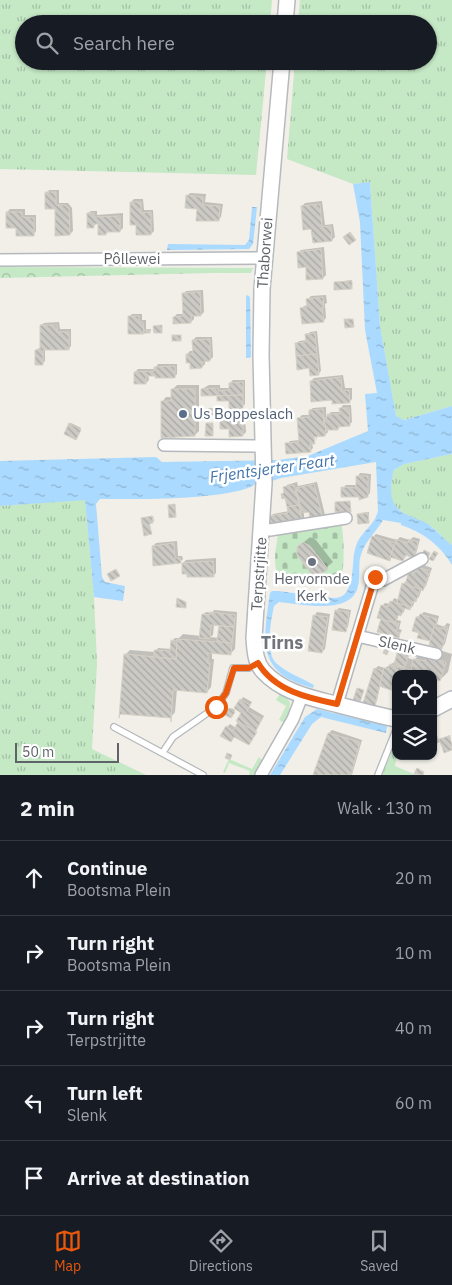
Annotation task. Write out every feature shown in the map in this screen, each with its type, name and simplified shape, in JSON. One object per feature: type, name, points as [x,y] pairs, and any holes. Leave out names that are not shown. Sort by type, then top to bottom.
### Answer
[{"type":"street","points":[[286,15],[287,0]]},
{"type":"street","name":"Thaborwei","points":[[264,483],[261,346],[262,289],[281,70]]},
{"type":"street","name":"Pôllewei","points":[[0,260],[264,258]]},
{"type":"street","points":[[164,445],[263,452]]},
{"type":"street","name":"Terpstrjitte","points":[[258,663],[254,638],[264,483]]},
{"type":"street","points":[[262,529],[270,530],[346,518]]},
{"type":"street","name":"Slenk","points":[[337,704],[375,577],[383,580],[422,558]]},
{"type":"street","name":"Slenk","points":[[357,636],[436,654]]},
{"type":"street","points":[[258,663],[270,677],[302,696],[392,718]]},
{"type":"street","points":[[261,775],[293,720],[302,696]]},
{"type":"street","points":[[437,707],[452,699]]},
{"type":"lane","points":[[164,752],[173,737],[216,707],[226,693],[234,668],[249,668],[258,663]]},
{"type":"lane","points":[[114,727],[164,752],[203,775]]},
{"type":"lane","points":[[378,775],[392,740]]},
{"type":"green space","points":[[0,0],[272,0],[271,15],[15,15],[15,70],[266,70],[256,175],[0,169]]},
{"type":"green space","points":[[300,0],[452,0],[452,406],[404,420],[396,417],[380,326],[370,182],[353,184],[287,159],[294,70],[437,70],[437,15],[299,15]]},
{"type":"green space","points":[[0,267],[253,268],[251,273],[0,278]]},
{"type":"green space","points":[[452,454],[452,545],[429,525],[401,511],[392,501],[391,488],[394,470],[404,464]]},
{"type":"green space","points":[[85,499],[94,597],[97,664],[92,749],[146,775],[0,775],[0,506]]},
{"type":"green space","points":[[341,523],[344,559],[341,578],[336,584],[324,586],[284,582],[280,578],[275,566],[279,531]]},
{"type":"green space","points":[[281,692],[290,702],[286,723],[279,720],[286,706],[276,700]]},
{"type":"green space","points":[[392,751],[392,760],[396,760],[395,766],[416,775],[382,775]]},
{"type":"green space","points":[[259,757],[263,761],[257,775],[249,775],[250,771],[229,763],[225,773],[223,772],[229,759],[252,769]]},
{"type":"water","name":"Frjentsjerter Feart","points":[[370,182],[380,326],[396,416],[404,420],[452,406],[452,454],[404,464],[394,470],[391,484],[392,498],[403,513],[424,521],[452,545],[452,565],[442,551],[424,535],[401,525],[401,523],[383,520],[364,547],[360,560],[358,586],[354,595],[336,605],[312,606],[279,602],[274,606],[270,636],[273,658],[285,670],[314,685],[313,688],[294,682],[281,674],[272,664],[266,640],[270,593],[278,591],[337,598],[345,593],[350,585],[354,554],[358,541],[374,520],[378,511],[376,462],[281,478],[269,482],[258,482],[247,488],[230,493],[208,496],[159,499],[100,499],[96,504],[102,577],[105,582],[125,586],[123,601],[94,597],[85,500],[0,506],[0,461],[156,457],[162,462],[278,460],[308,456],[368,431],[365,394],[377,393],[365,330],[360,222],[353,184]]},
{"type":"water","points":[[252,207],[257,207],[253,244],[249,249],[167,250],[168,244],[245,245],[249,240]]},
{"type":"water","points":[[247,295],[250,297],[251,357],[249,358],[246,358]]},
{"type":"water","points":[[317,709],[387,726],[386,733],[321,717],[312,724],[280,775],[270,775],[305,717]]},
{"type":"building","points":[[45,192],[56,192],[56,205],[65,205],[69,208],[70,235],[55,236],[55,209],[45,209]]},
{"type":"building","points":[[186,195],[203,197],[203,205],[220,206],[219,221],[196,221],[197,209],[185,208]]},
{"type":"building","points":[[130,202],[141,202],[141,213],[151,212],[151,235],[136,235],[136,225],[130,225]]},
{"type":"building","points":[[320,204],[322,227],[331,226],[332,241],[313,243],[311,229],[303,230],[301,206]]},
{"type":"building","points":[[6,212],[22,212],[22,217],[34,218],[34,236],[16,236],[16,228],[6,228]]},
{"type":"building","points":[[87,213],[94,213],[94,217],[120,216],[120,232],[106,232],[106,235],[98,235],[98,224],[94,224],[94,228],[87,228]]},
{"type":"building","points":[[350,232],[356,240],[349,245],[343,237]]},
{"type":"building","points":[[321,249],[323,279],[306,280],[306,267],[298,268],[297,252]]},
{"type":"building","points":[[352,281],[352,289],[334,290],[334,282]]},
{"type":"building","points":[[200,292],[201,316],[191,316],[191,323],[173,324],[173,317],[183,316],[182,293]]},
{"type":"building","points":[[323,297],[324,322],[302,324],[300,308],[307,307],[306,299]]},
{"type":"building","points":[[128,316],[139,316],[139,322],[143,322],[144,334],[128,334]]},
{"type":"building","points":[[344,319],[353,319],[354,327],[345,328]]},
{"type":"building","points":[[40,325],[57,325],[57,332],[69,332],[69,350],[43,350],[43,365],[35,365],[35,350],[40,350]]},
{"type":"building","points":[[162,325],[162,333],[154,333],[153,326]]},
{"type":"building","points":[[144,330],[150,330],[150,333],[144,333]]},
{"type":"building","points":[[315,333],[317,354],[296,356],[295,343],[306,342],[305,334]]},
{"type":"building","points":[[172,335],[181,335],[181,341],[172,341]]},
{"type":"building","points":[[210,339],[210,361],[202,362],[202,368],[190,369],[190,363],[186,363],[186,354],[193,354],[192,340]]},
{"type":"building","points":[[317,354],[319,375],[310,376],[309,368],[297,370],[296,356]]},
{"type":"building","points":[[175,366],[175,378],[146,376],[146,384],[134,384],[134,372],[154,371],[154,367]]},
{"type":"building","points":[[341,377],[342,391],[349,390],[350,403],[332,404],[332,400],[311,402],[310,381]]},
{"type":"building","points":[[243,382],[243,395],[201,396],[201,389],[218,388],[218,391],[229,390],[229,383]]},
{"type":"building","points":[[171,389],[195,389],[195,436],[161,438],[161,401],[171,401]]},
{"type":"building","points":[[243,395],[243,409],[229,409],[229,401],[217,401],[217,396]]},
{"type":"building","points":[[339,408],[349,408],[350,426],[338,427],[338,430],[326,430],[324,418],[327,417],[327,414],[340,414]]},
{"type":"building","points":[[206,409],[219,409],[219,415],[206,415]]},
{"type":"building","points":[[323,409],[324,425],[326,426],[325,436],[314,437],[315,444],[310,444],[311,452],[286,454],[285,443],[299,442],[297,418],[309,417],[309,410]]},
{"type":"building","points":[[220,419],[237,419],[237,423],[243,423],[243,436],[229,437],[229,429],[220,429]]},
{"type":"building","points":[[69,423],[81,430],[76,440],[64,434]]},
{"type":"building","points":[[206,423],[213,423],[213,436],[205,436]]},
{"type":"building","points":[[356,476],[368,476],[368,497],[359,500],[359,497],[341,497],[341,487],[356,488]]},
{"type":"building","points":[[314,484],[323,519],[310,521],[309,512],[302,513],[296,488]]},
{"type":"building","points":[[294,485],[299,505],[287,507],[285,498],[282,499],[281,494],[284,493],[283,487]]},
{"type":"building","points":[[350,501],[351,512],[335,512],[335,502]]},
{"type":"building","points":[[175,504],[176,517],[169,518],[168,505]]},
{"type":"building","points":[[299,505],[302,522],[270,527],[269,516],[288,513],[287,507]]},
{"type":"building","points":[[368,513],[369,523],[358,524],[357,514]]},
{"type":"building","points":[[152,516],[153,523],[149,524],[152,534],[144,536],[141,518]]},
{"type":"building","points":[[372,536],[395,543],[390,561],[367,553]]},
{"type":"building","points":[[394,539],[408,543],[409,539],[418,542],[414,558],[405,555],[403,561],[390,557],[396,540]]},
{"type":"building","name":"Hervormde Kerk","points":[[303,542],[310,546],[328,569],[315,579],[297,555],[297,547]]},
{"type":"building","points":[[174,543],[175,558],[180,558],[181,563],[153,566],[152,546]]},
{"type":"building","points":[[424,550],[430,553],[427,559],[421,556]]},
{"type":"building","points":[[434,551],[438,553],[433,561],[429,559]]},
{"type":"building","points":[[213,561],[214,577],[187,577],[187,574],[182,574],[182,563]]},
{"type":"building","points":[[417,567],[430,571],[423,591],[405,585],[409,571],[415,573]]},
{"type":"building","points":[[116,569],[120,576],[111,581],[107,574]]},
{"type":"building","points":[[402,583],[420,589],[416,602],[413,601],[411,607],[397,603]]},
{"type":"building","points":[[177,598],[186,602],[186,608],[176,607]]},
{"type":"building","points":[[390,601],[411,607],[410,610],[404,608],[401,616],[398,615],[395,623],[377,618],[381,605],[388,607]]},
{"type":"building","points":[[335,610],[349,612],[346,632],[332,630]]},
{"type":"building","points":[[210,612],[235,615],[234,627],[211,625],[210,639],[199,638],[202,614],[210,615]]},
{"type":"building","points":[[420,614],[437,619],[437,624],[434,627],[430,641],[417,638],[419,633],[412,631],[416,617],[419,617]]},
{"type":"building","points":[[313,615],[328,617],[322,653],[308,651]]},
{"type":"building","points":[[381,619],[399,623],[396,632],[400,633],[399,638],[377,632]]},
{"type":"building","points":[[219,626],[234,627],[232,643],[219,642],[217,640]]},
{"type":"building","points":[[443,626],[448,627],[442,649],[429,645],[434,627],[442,629]]},
{"type":"building","points":[[177,639],[217,642],[217,640],[219,642],[232,643],[231,655],[208,653],[208,663],[210,663],[207,693],[173,690],[171,722],[171,718],[120,714],[119,718],[124,654],[176,659]]},
{"type":"building","points":[[171,640],[177,641],[176,659],[154,657],[154,650],[170,651]]},
{"type":"building","points":[[385,648],[389,649],[387,655],[383,653]]},
{"type":"building","points":[[398,650],[409,653],[405,667],[394,664]]},
{"type":"building","points":[[426,657],[446,662],[440,681],[437,680],[437,670],[411,670],[413,659],[425,661]]},
{"type":"building","points":[[390,664],[398,667],[397,670],[392,670],[391,690],[379,686],[384,668],[388,669]]},
{"type":"building","points":[[398,666],[411,670],[397,670]]},
{"type":"building","points":[[374,668],[383,671],[375,706],[363,703]]},
{"type":"building","points":[[357,688],[364,690],[360,702],[353,700]]},
{"type":"building","points":[[240,699],[250,705],[247,711],[262,719],[255,732],[236,721],[241,713],[234,708]]},
{"type":"building","points":[[229,708],[235,712],[231,718],[225,715]]},
{"type":"building","points":[[238,722],[257,732],[249,745],[234,737],[231,742],[220,736],[226,726],[233,731]]},
{"type":"building","points":[[328,733],[360,742],[351,775],[313,775]]},
{"type":"building","points":[[449,736],[452,750],[444,753],[439,739]]},
{"type":"building","points":[[227,753],[232,755],[230,760],[225,758]]},
{"type":"building","points":[[417,768],[424,772],[423,775],[414,774]]},
{"type":"place","name":"Us Boppeslach","points":[[183,414]]},
{"type":"place","name":"Hervormde Kerk","points":[[312,562]]},
{"type":"district","name":"Tirns","points":[[282,643]]},
{"type":"route","points":[[216,707],[226,693],[234,668],[249,668],[258,663],[270,677],[284,687],[302,696],[337,704],[375,577]]}]
